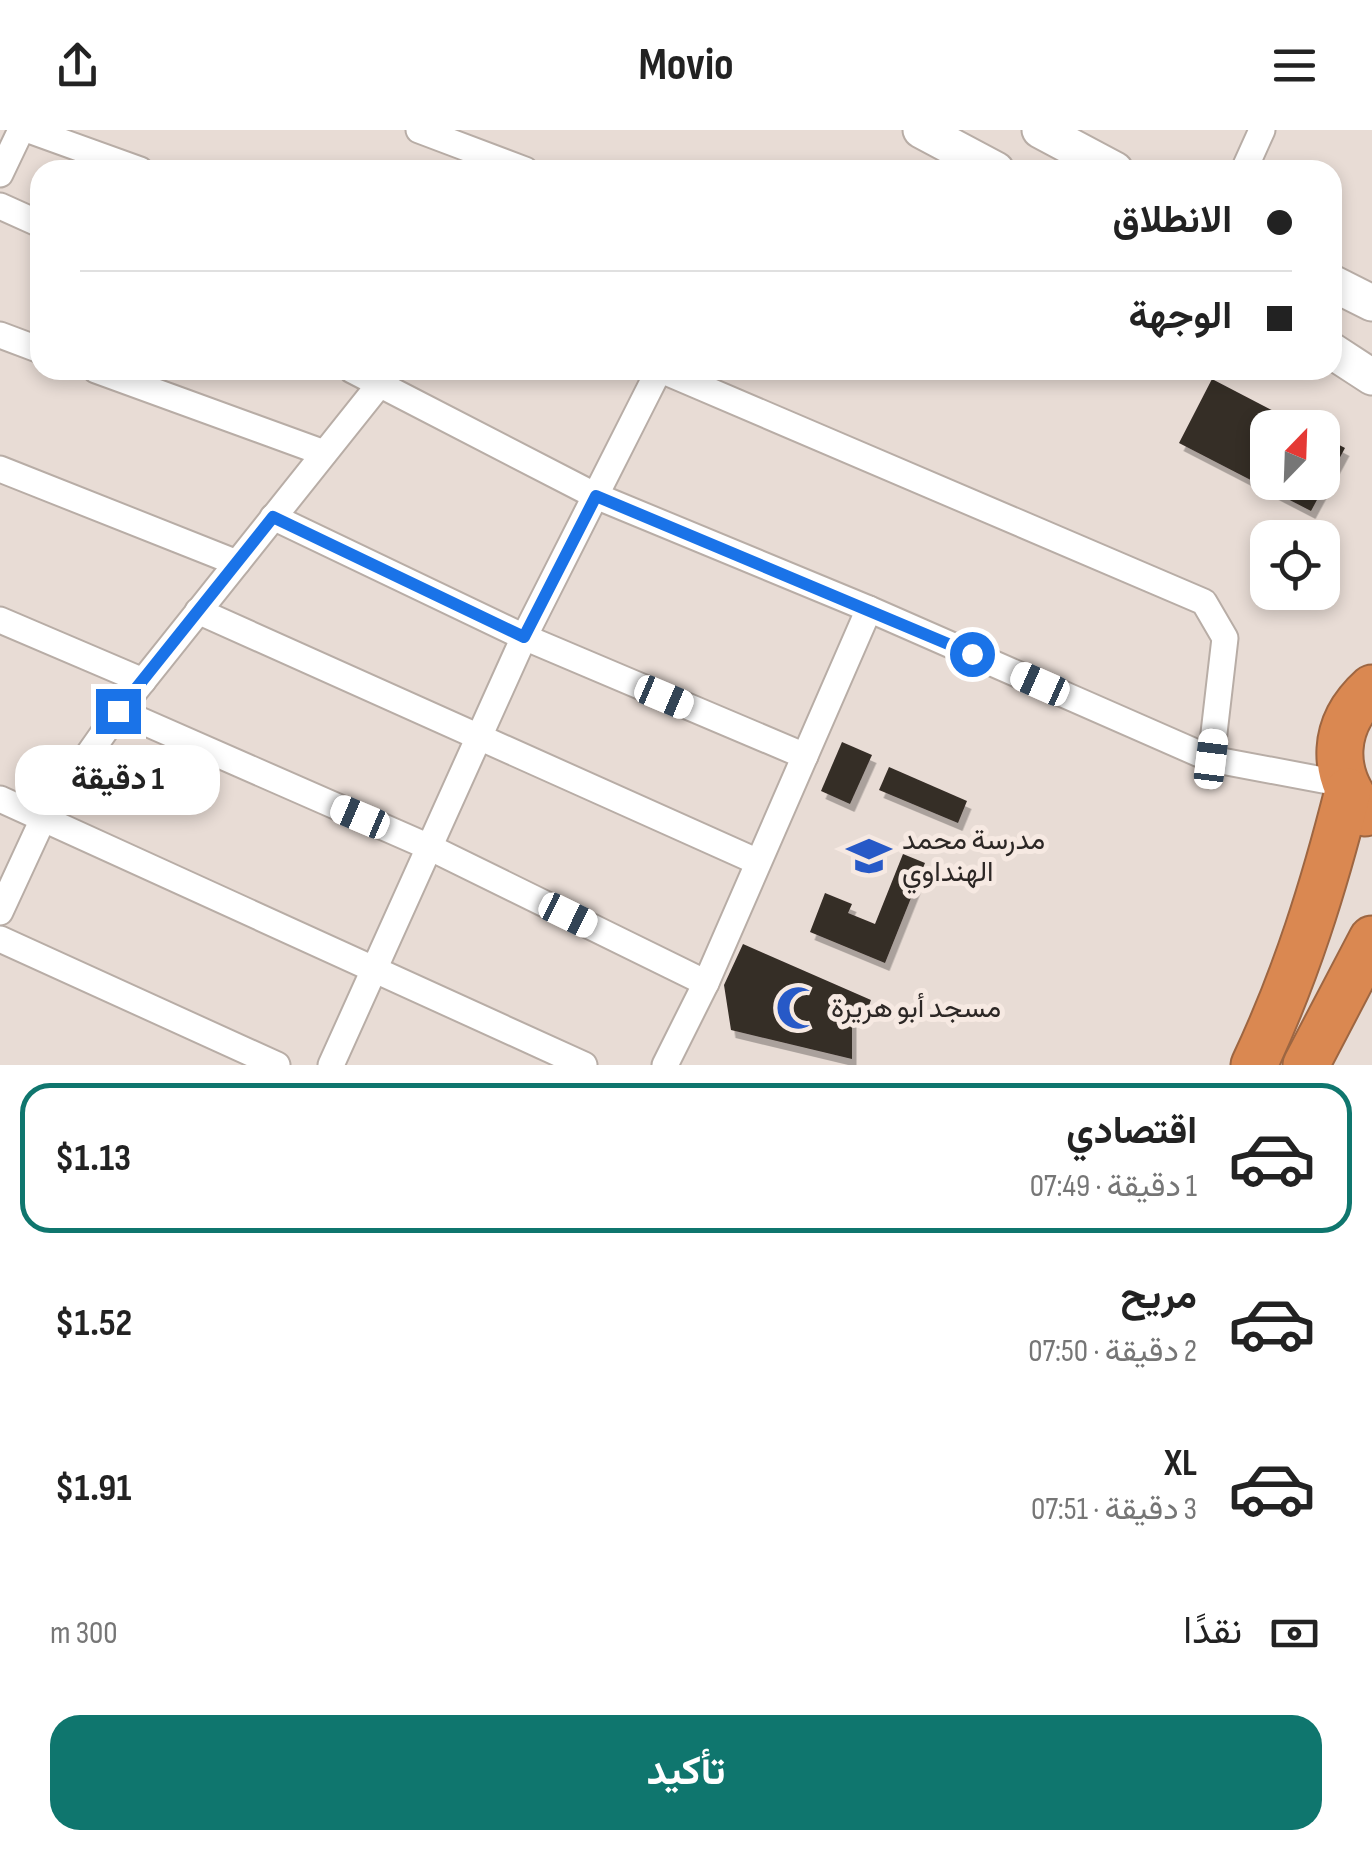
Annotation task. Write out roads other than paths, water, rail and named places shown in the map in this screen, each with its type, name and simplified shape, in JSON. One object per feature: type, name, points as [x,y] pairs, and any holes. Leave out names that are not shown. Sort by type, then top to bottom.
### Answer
[{"type":"highway","points":[[1254,1065],[1290,991],[1354,798],[1340,736],[1355,704],[1372,688]]},
{"type":"highway","points":[[1306,1065],[1372,939]]},
{"type":"main road","points":[[921,130],[977,160]]},
{"type":"main road","points":[[1040,130],[1096,160]]},
{"type":"main road","points":[[1342,288],[1372,303]]},
{"type":"main road","points":[[1342,358],[1372,377]]},
{"type":"street","points":[[0,174],[21,130]]},
{"type":"street","points":[[29,130],[112,160]]},
{"type":"street","points":[[419,130],[498,160]]},
{"type":"street","points":[[1248,160],[1262,130]]},
{"type":"street","points":[[0,206],[30,220]]},
{"type":"street","points":[[0,335],[30,346]]},
{"type":"street","points":[[124,380],[324,452]]},
{"type":"street","points":[[0,912],[43,818],[118,711],[383,380]]},
{"type":"street","points":[[393,380],[596,496],[869,609],[1211,759],[1354,798]]},
{"type":"street","points":[[331,1065],[524,637],[655,380]]},
{"type":"street","points":[[683,380],[1204,602],[1225,638],[1211,759]]},
{"type":"street","points":[[0,469],[236,563]]},
{"type":"street","points":[[273,517],[524,637],[805,756]]},
{"type":"street","points":[[665,1065],[706,983],[869,609]]},
{"type":"street","points":[[198,611],[478,740],[758,862]]},
{"type":"street","points":[[0,620],[143,681]]},
{"type":"street","points":[[118,711],[429,847],[706,983]]},
{"type":"street","points":[[0,799],[584,1065]]},
{"type":"street","points":[[0,938],[277,1065]]},
{"type":"place","name":"مدرسة محمد الهنداوي","points":[[869,856]]},
{"type":"place","name":"مسجد أبو هريرة","points":[[798,1008]]}]
